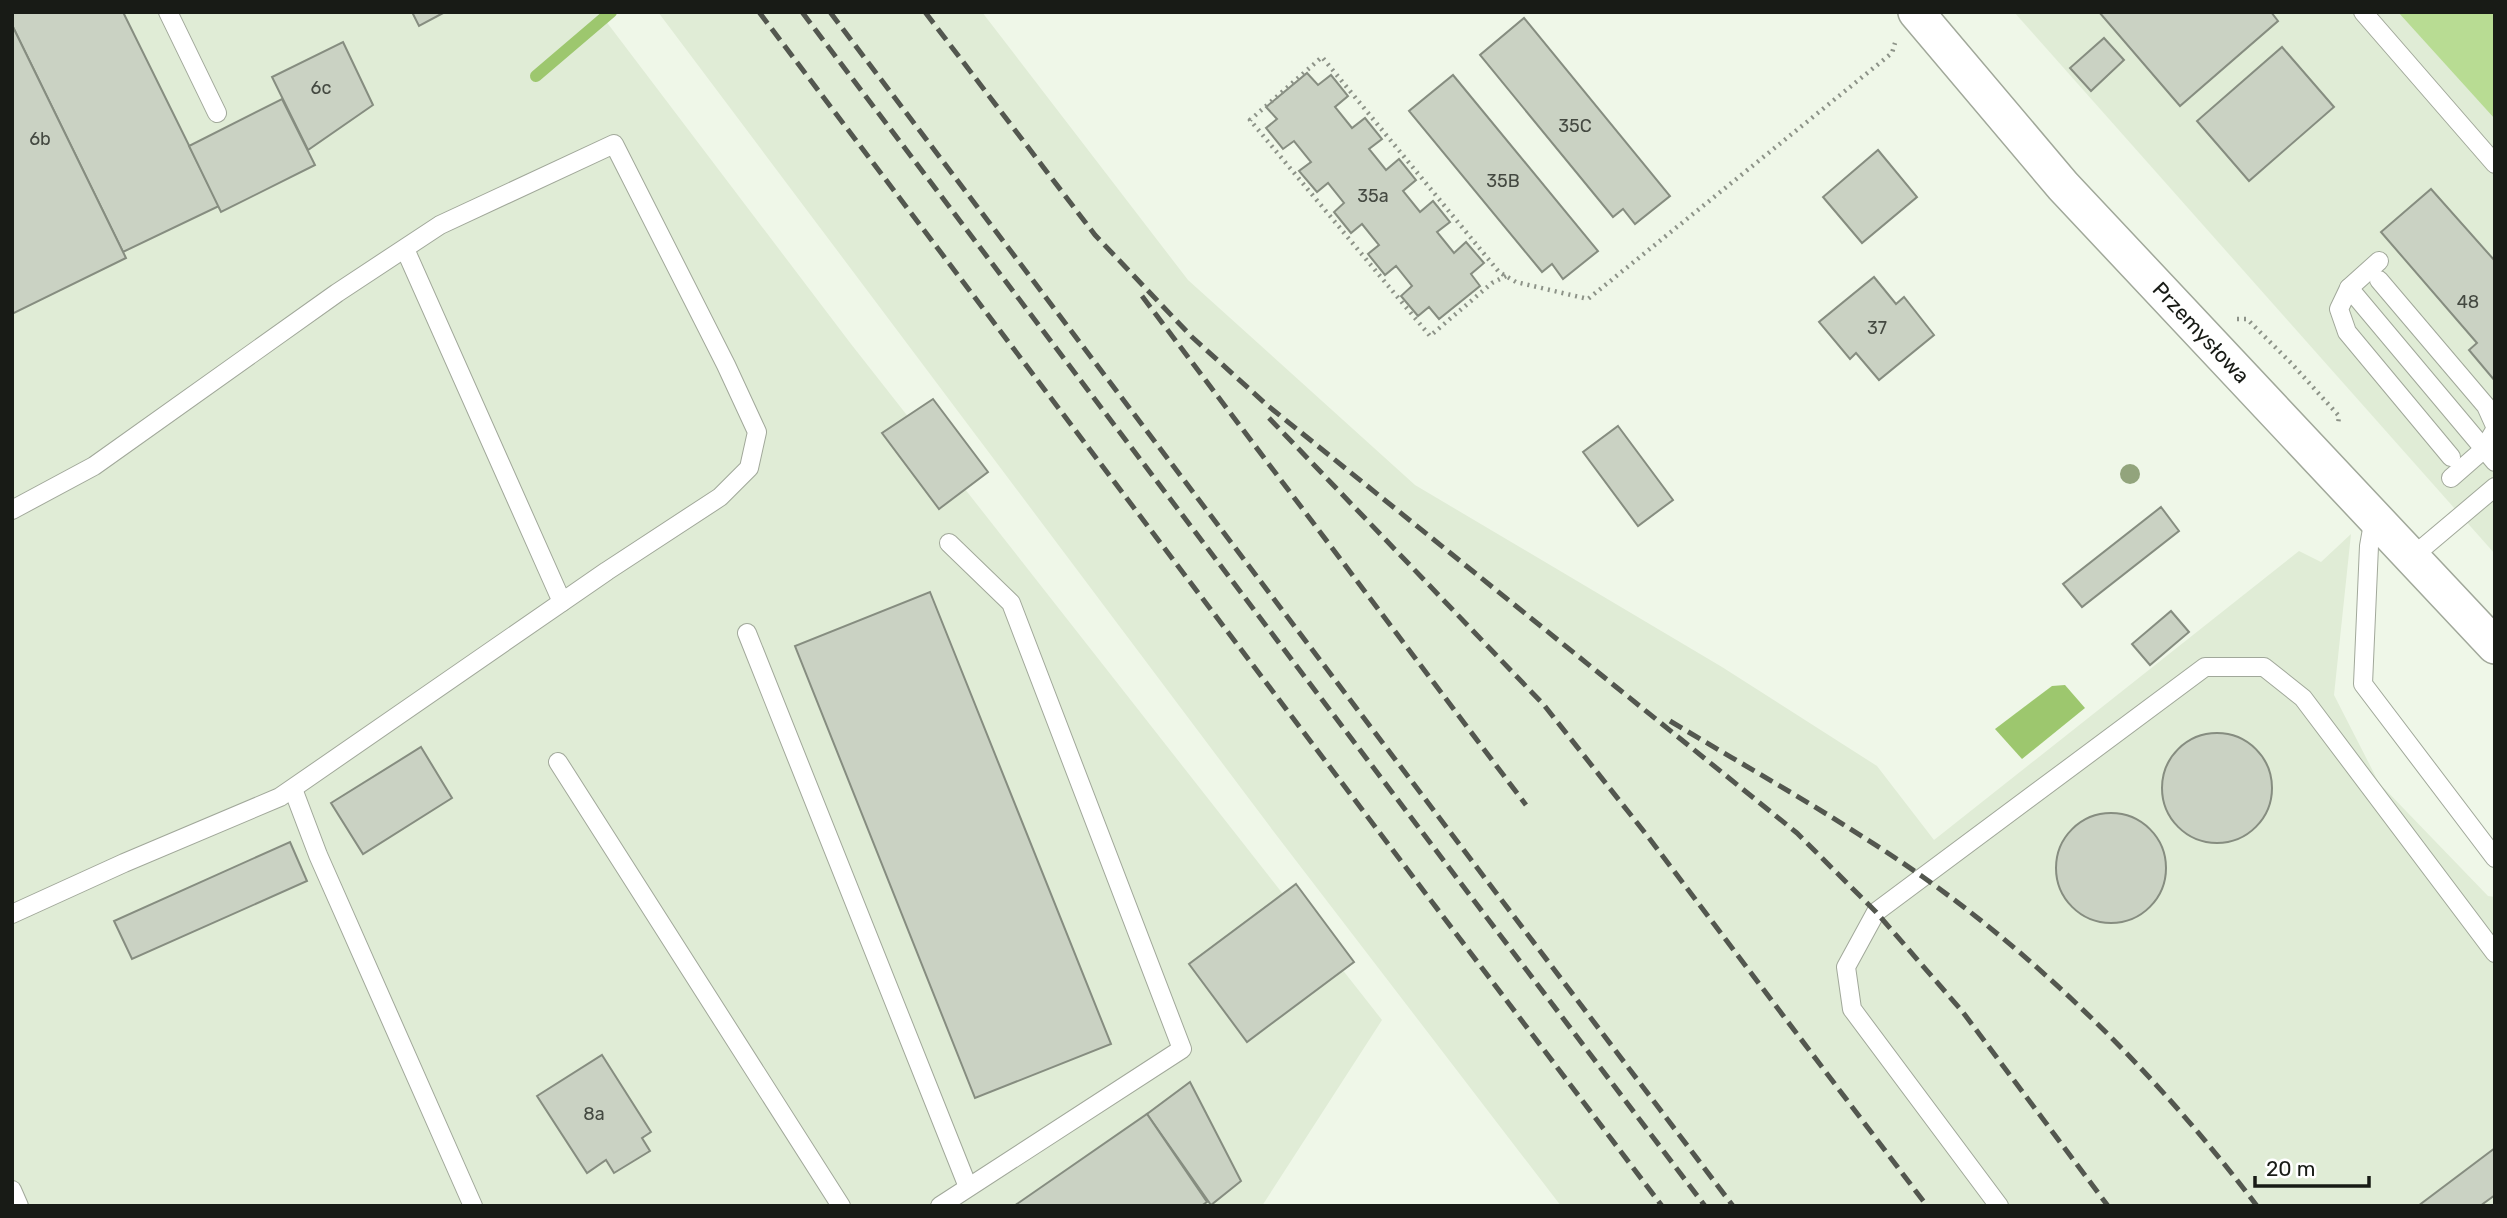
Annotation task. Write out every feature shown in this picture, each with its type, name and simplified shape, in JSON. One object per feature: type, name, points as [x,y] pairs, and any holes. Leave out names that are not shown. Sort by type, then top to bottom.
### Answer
[{"type":"street","name":"Przemysłowa","points":[[1916,12],[2063,186],[2495,646]]},
{"type":"lane","points":[[168,12],[217,113]]},
{"type":"lane","points":[[2363,12],[2495,164]]},
{"type":"lane","points":[[12,510],[94,466],[337,293],[440,225],[614,144],[757,432],[748,468],[720,497],[562,602],[293,789],[12,914]]},
{"type":"lane","points":[[405,249],[562,602]]},
{"type":"lane","points":[[2379,261],[2349,288],[2339,309],[2347,331],[2451,457]]},
{"type":"lane","points":[[2379,280],[2486,406],[2495,428],[2489,456],[2451,478]]},
{"type":"lane","points":[[2349,288],[2489,456]]},
{"type":"lane","points":[[2412,557],[2495,487]]},
{"type":"lane","points":[[2374,518],[2369,546],[2363,684],[2495,858]]},
{"type":"lane","points":[[940,1206],[1182,1049],[1010,603],[949,543]]},
{"type":"lane","points":[[747,633],[968,1187]]},
{"type":"lane","points":[[1999,1206],[1852,1009],[1846,967],[1876,912],[2205,667],[2264,667],[2303,698],[2495,953]]},
{"type":"lane","points":[[558,762],[841,1206]]},
{"type":"lane","points":[[293,789],[318,855],[473,1206]]},
{"type":"lane","points":[[12,1190],[19,1206]]},
{"type":"path","points":[[1506,276],[1492,283],[1430,336],[1250,120],[1322,57],[1499,272],[1506,276],[1516,282],[1588,299],[1892,54],[1896,41]]},
{"type":"shaded area","points":[[12,12],[599,12],[851,344],[1382,1020],[1262,1206],[12,1206]]},
{"type":"shaded area","points":[[658,12],[982,12],[1188,280],[1415,485],[1722,667],[1877,766],[1934,840],[2299,551],[2321,562],[2351,534],[2334,695],[2379,783],[2488,896],[2495,897],[2495,1206],[1561,1206],[1274,832]]},
{"type":"shaded area","points":[[2014,12],[2495,12],[2495,554]]},
{"type":"shaded area","points":[[2398,12],[2495,12],[2495,119]]},
{"type":"shaded area","points":[[2065,685],[2085,708],[2022,759],[1995,729],[2052,686]]},
{"type":"building","points":[[12,12],[123,12],[219,206],[123,252],[12,25]]},
{"type":"building","points":[[412,12],[445,12],[419,26]]},
{"type":"building","points":[[2099,12],[2271,12],[2278,21],[2180,106]]},
{"type":"building","points":[[1524,18],[1670,196],[1635,224],[1623,209],[1613,217],[1480,55]]},
{"type":"building","points":[[12,25],[126,258],[12,314]]},
{"type":"building","points":[[2104,38],[2124,60],[2091,91],[2070,68]]},
{"type":"building","points":[[343,42],[373,105],[308,150],[272,77]]},
{"type":"building","points":[[2282,47],[2334,107],[2249,181],[2197,121]]},
{"type":"building","points":[[1307,73],[1318,85],[1331,75],[1348,96],[1335,107],[1352,128],[1365,118],[1382,139],[1369,149],[1386,170],[1399,159],[1416,180],[1403,191],[1420,212],[1433,201],[1450,222],[1437,232],[1454,253],[1466,242],[1484,263],[1471,274],[1480,286],[1439,319],[1429,307],[1418,316],[1401,296],[1412,286],[1396,266],[1385,275],[1368,254],[1379,245],[1362,224],[1351,233],[1334,212],[1344,203],[1328,183],[1317,192],[1299,171],[1311,162],[1294,141],[1283,149],[1266,128],[1277,119],[1266,107]]},
{"type":"building","points":[[1453,75],[1598,251],[1563,279],[1552,264],[1542,272],[1409,111]]},
{"type":"building","points":[[282,99],[315,165],[221,212],[189,146]]},
{"type":"building","points":[[1878,150],[1917,197],[1862,243],[1823,197]]},
{"type":"building","points":[[2431,189],[2495,261],[2495,381],[2469,350],[2477,343],[2381,232]]},
{"type":"building","points":[[1874,277],[1896,304],[1904,297],[1934,335],[1879,380],[1856,353],[1850,359],[1819,322]]},
{"type":"building","points":[[933,399],[988,472],[939,509],[882,433]]},
{"type":"building","points":[[1618,426],[1673,500],[1638,526],[1583,452]]},
{"type":"building","points":[[2161,507],[2179,531],[2082,607],[2063,584]]},
{"type":"building","points":[[930,592],[1111,1044],[975,1098],[795,646]]},
{"type":"building","points":[[2171,611],[2189,632],[2150,665],[2132,644]]},
{"type":"building","points":[[2217,733],[2238,737],[2256,749],[2268,767],[2272,788],[2268,809],[2256,827],[2238,839],[2217,843],[2196,839],[2178,827],[2166,809],[2162,788],[2166,767],[2178,749],[2196,737]]},
{"type":"building","points":[[421,747],[452,798],[363,854],[331,803]]},
{"type":"building","points":[[2111,813],[2132,817],[2150,829],[2162,847],[2166,868],[2162,889],[2150,907],[2132,919],[2111,923],[2090,919],[2072,907],[2060,889],[2056,868],[2060,847],[2072,829],[2090,817]]},
{"type":"building","points":[[290,842],[307,881],[132,959],[114,921]]},
{"type":"building","points":[[1296,884],[1354,962],[1247,1042],[1189,964]]},
{"type":"building","points":[[602,1055],[651,1132],[642,1138],[650,1151],[614,1173],[606,1160],[587,1173],[537,1096]]},
{"type":"building","points":[[1190,1082],[1241,1181],[1211,1205],[1147,1114]]},
{"type":"building","points":[[1147,1114],[1207,1202],[1201,1206],[1014,1206]]},
{"type":"building","points":[[2495,1148],[2495,1195],[2480,1206],[2418,1206]]},
{"type":"waterway","points":[[536,76],[611,12]]},
{"type":"railway","points":[[759,12],[1662,1206]]},
{"type":"railway","points":[[802,12],[1705,1206]]},
{"type":"railway","points":[[830,12],[1733,1206]]},
{"type":"railway","points":[[925,12],[1095,235],[1192,337],[1267,405],[1797,833],[1876,912],[1962,1011],[2108,1206]]},
{"type":"railway","points":[[1142,296],[1526,805]]},
{"type":"railway","points":[[1269,418],[1544,705],[1649,838],[1927,1206]]},
{"type":"railway","points":[[1670,721],[1892,856],[2016,949],[2060,988],[2143,1071],[2183,1115],[2257,1206]]}]
